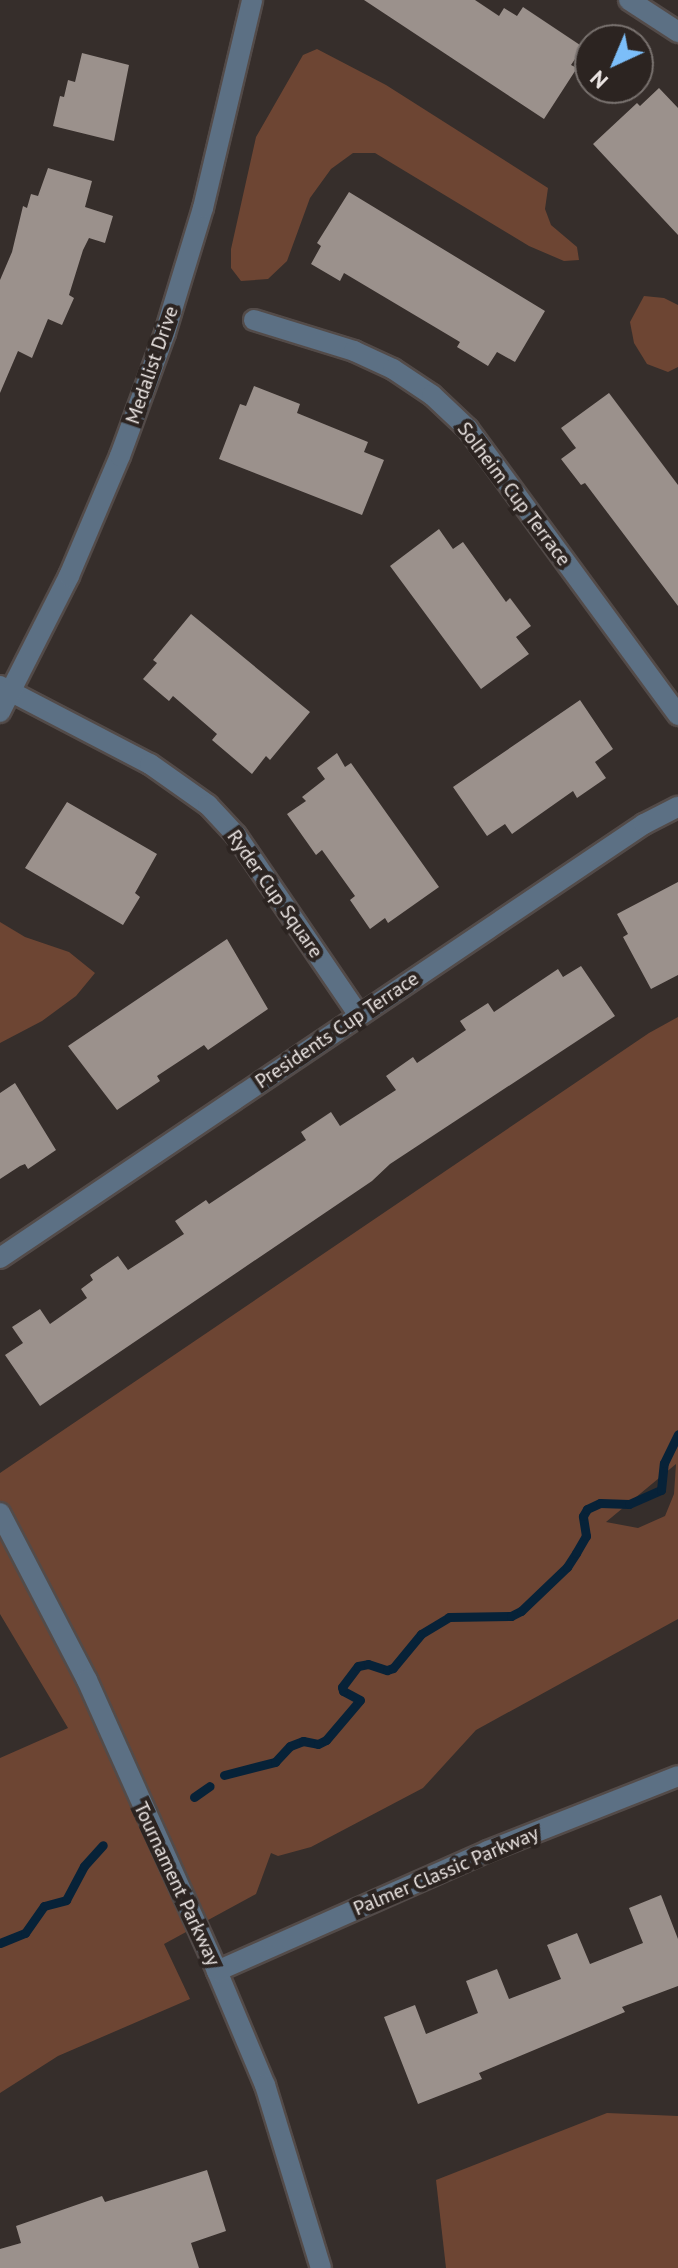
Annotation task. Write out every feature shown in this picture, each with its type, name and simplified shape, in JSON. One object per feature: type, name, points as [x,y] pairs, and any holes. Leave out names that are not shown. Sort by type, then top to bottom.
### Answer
[{"type":"street","name":"Medalist Drive","points":[[0,712],[6,689],[69,576],[120,456],[165,333],[203,208],[252,0]]},
{"type":"street","points":[[629,0],[678,32]]},
{"type":"street","name":"Solheim Cup Terrace","points":[[254,320],[354,351],[393,369],[432,395],[468,429],[678,715]]},
{"type":"street","name":"Ryder Cup Square","points":[[6,689],[150,764],[208,805],[236,835],[359,1015]]},
{"type":"street","name":"Presidents Cup Terrace","points":[[0,1258],[644,824],[678,807]]},
{"type":"street","name":"Tournament Parkway","points":[[0,1513],[87,1680],[217,1971],[265,2085],[321,2268]]},
{"type":"street","name":"Palmer Classic Parkway","points":[[217,1971],[488,1851],[678,1776]]},
{"type":"shaded area","points":[[317,49],[386,85],[548,188],[545,209],[551,225],[577,247],[579,260],[564,261],[529,246],[375,153],[353,153],[331,169],[310,198],[287,261],[268,279],[241,281],[231,268],[231,249],[256,137],[303,55]]},
{"type":"shaded area","points":[[644,296],[664,298],[678,305],[678,367],[668,372],[647,364],[634,343],[630,322]]},
{"type":"shaded area","points":[[0,922],[25,937],[69,952],[95,973],[76,996],[42,1021],[0,1043]]},
{"type":"shaded area","points":[[678,1017],[678,1619],[476,1730],[423,1788],[311,1847],[278,1856],[271,1853],[256,1894],[164,1944],[190,1999],[58,2056],[0,2093],[0,1758],[68,1728],[0,1614],[0,1473],[649,1033]],"holes":[[[676,1464],[674,1494],[665,1516],[638,1528],[606,1522]]]},
{"type":"shaded area","points":[[607,2113],[678,2116],[678,2268],[446,2268],[436,2180]]},
{"type":"building","points":[[364,0],[475,0],[499,16],[504,8],[517,16],[523,7],[574,41],[574,60],[571,65],[574,73],[544,119]]},
{"type":"building","points":[[82,53],[129,65],[114,141],[53,126],[60,96],[64,97],[68,80],[75,82]]},
{"type":"building","points":[[659,88],[678,108],[678,235],[593,144],[636,104],[654,104],[654,93]]},
{"type":"building","points":[[48,168],[92,181],[85,207],[113,216],[105,243],[89,238],[83,250],[69,295],[74,298],[62,325],[48,319],[32,358],[18,351],[0,393],[0,280],[12,252],[23,206],[27,208],[31,194],[38,196]]},
{"type":"building","points":[[349,192],[545,311],[515,362],[497,352],[488,366],[457,347],[460,342],[344,273],[340,281],[311,264],[321,246],[317,243]]},
{"type":"building","points":[[254,386],[300,404],[297,413],[368,442],[364,452],[384,460],[362,515],[219,459],[240,404],[246,406]]},
{"type":"building","points":[[609,393],[678,485],[678,606],[585,483],[581,485],[561,459],[576,448],[561,428]]},
{"type":"building","points":[[439,529],[453,549],[463,542],[506,602],[510,598],[531,626],[516,637],[529,654],[481,689],[390,566]]},
{"type":"building","points":[[191,614],[310,712],[270,760],[266,756],[252,774],[212,740],[217,734],[173,696],[169,701],[143,679],[157,663],[153,660]]},
{"type":"building","points":[[580,700],[613,749],[595,762],[606,778],[577,798],[573,791],[512,834],[505,824],[487,836],[453,787]]},
{"type":"building","points":[[337,753],[345,767],[351,763],[439,887],[388,923],[385,918],[370,929],[350,900],[355,896],[322,850],[316,855],[287,814],[306,801],[302,797],[325,779],[317,768]]},
{"type":"building","points":[[67,802],[157,854],[135,893],[140,897],[123,925],[25,868]]},
{"type":"building","points":[[678,882],[678,975],[651,989],[623,937],[628,934],[617,914]]},
{"type":"building","points":[[227,939],[268,1009],[208,1050],[204,1045],[157,1076],[160,1081],[117,1110],[68,1046]]},
{"type":"building","points":[[581,966],[615,1016],[390,1164],[372,1181],[40,1406],[5,1355],[23,1343],[12,1327],[40,1309],[50,1324],[87,1298],[81,1289],[93,1280],[90,1275],[118,1256],[128,1270],[184,1234],[175,1221],[206,1200],[209,1204],[306,1140],[301,1132],[331,1112],[340,1126],[396,1090],[386,1076],[413,1057],[417,1063],[466,1030],[460,1021],[488,1003],[494,1012],[558,969],[563,977]]},
{"type":"building","points":[[15,1083],[56,1150],[28,1169],[25,1164],[0,1179],[0,1093]]},
{"type":"building","points":[[661,1895],[678,1939],[678,1986],[622,2007],[625,2012],[479,2073],[482,2079],[418,2104],[384,2017],[415,2005],[426,2034],[478,2013],[466,1981],[497,1969],[509,1999],[561,1979],[547,1945],[577,1933],[590,1964],[643,1943],[629,1908]]},
{"type":"building","points":[[207,2170],[226,2231],[191,2243],[199,2268],[0,2268],[0,2249],[21,2243],[16,2226],[102,2196],[105,2202]]},
{"type":"waterway","points":[[224,1775],[275,1762],[290,1746],[303,1741],[318,1744],[326,1740],[360,1700],[343,1691],[342,1687],[358,1666],[368,1664],[387,1670],[393,1668],[421,1634],[449,1617],[511,1616],[521,1611],[567,1567],[586,1536],[583,1516],[587,1509],[600,1503],[629,1504],[661,1490],[664,1463],[678,1434]]},
{"type":"waterway","points":[[194,1797],[210,1786]]},
{"type":"waterway","points":[[0,1943],[25,1933],[44,1906],[66,1900],[84,1866],[103,1845]]}]
